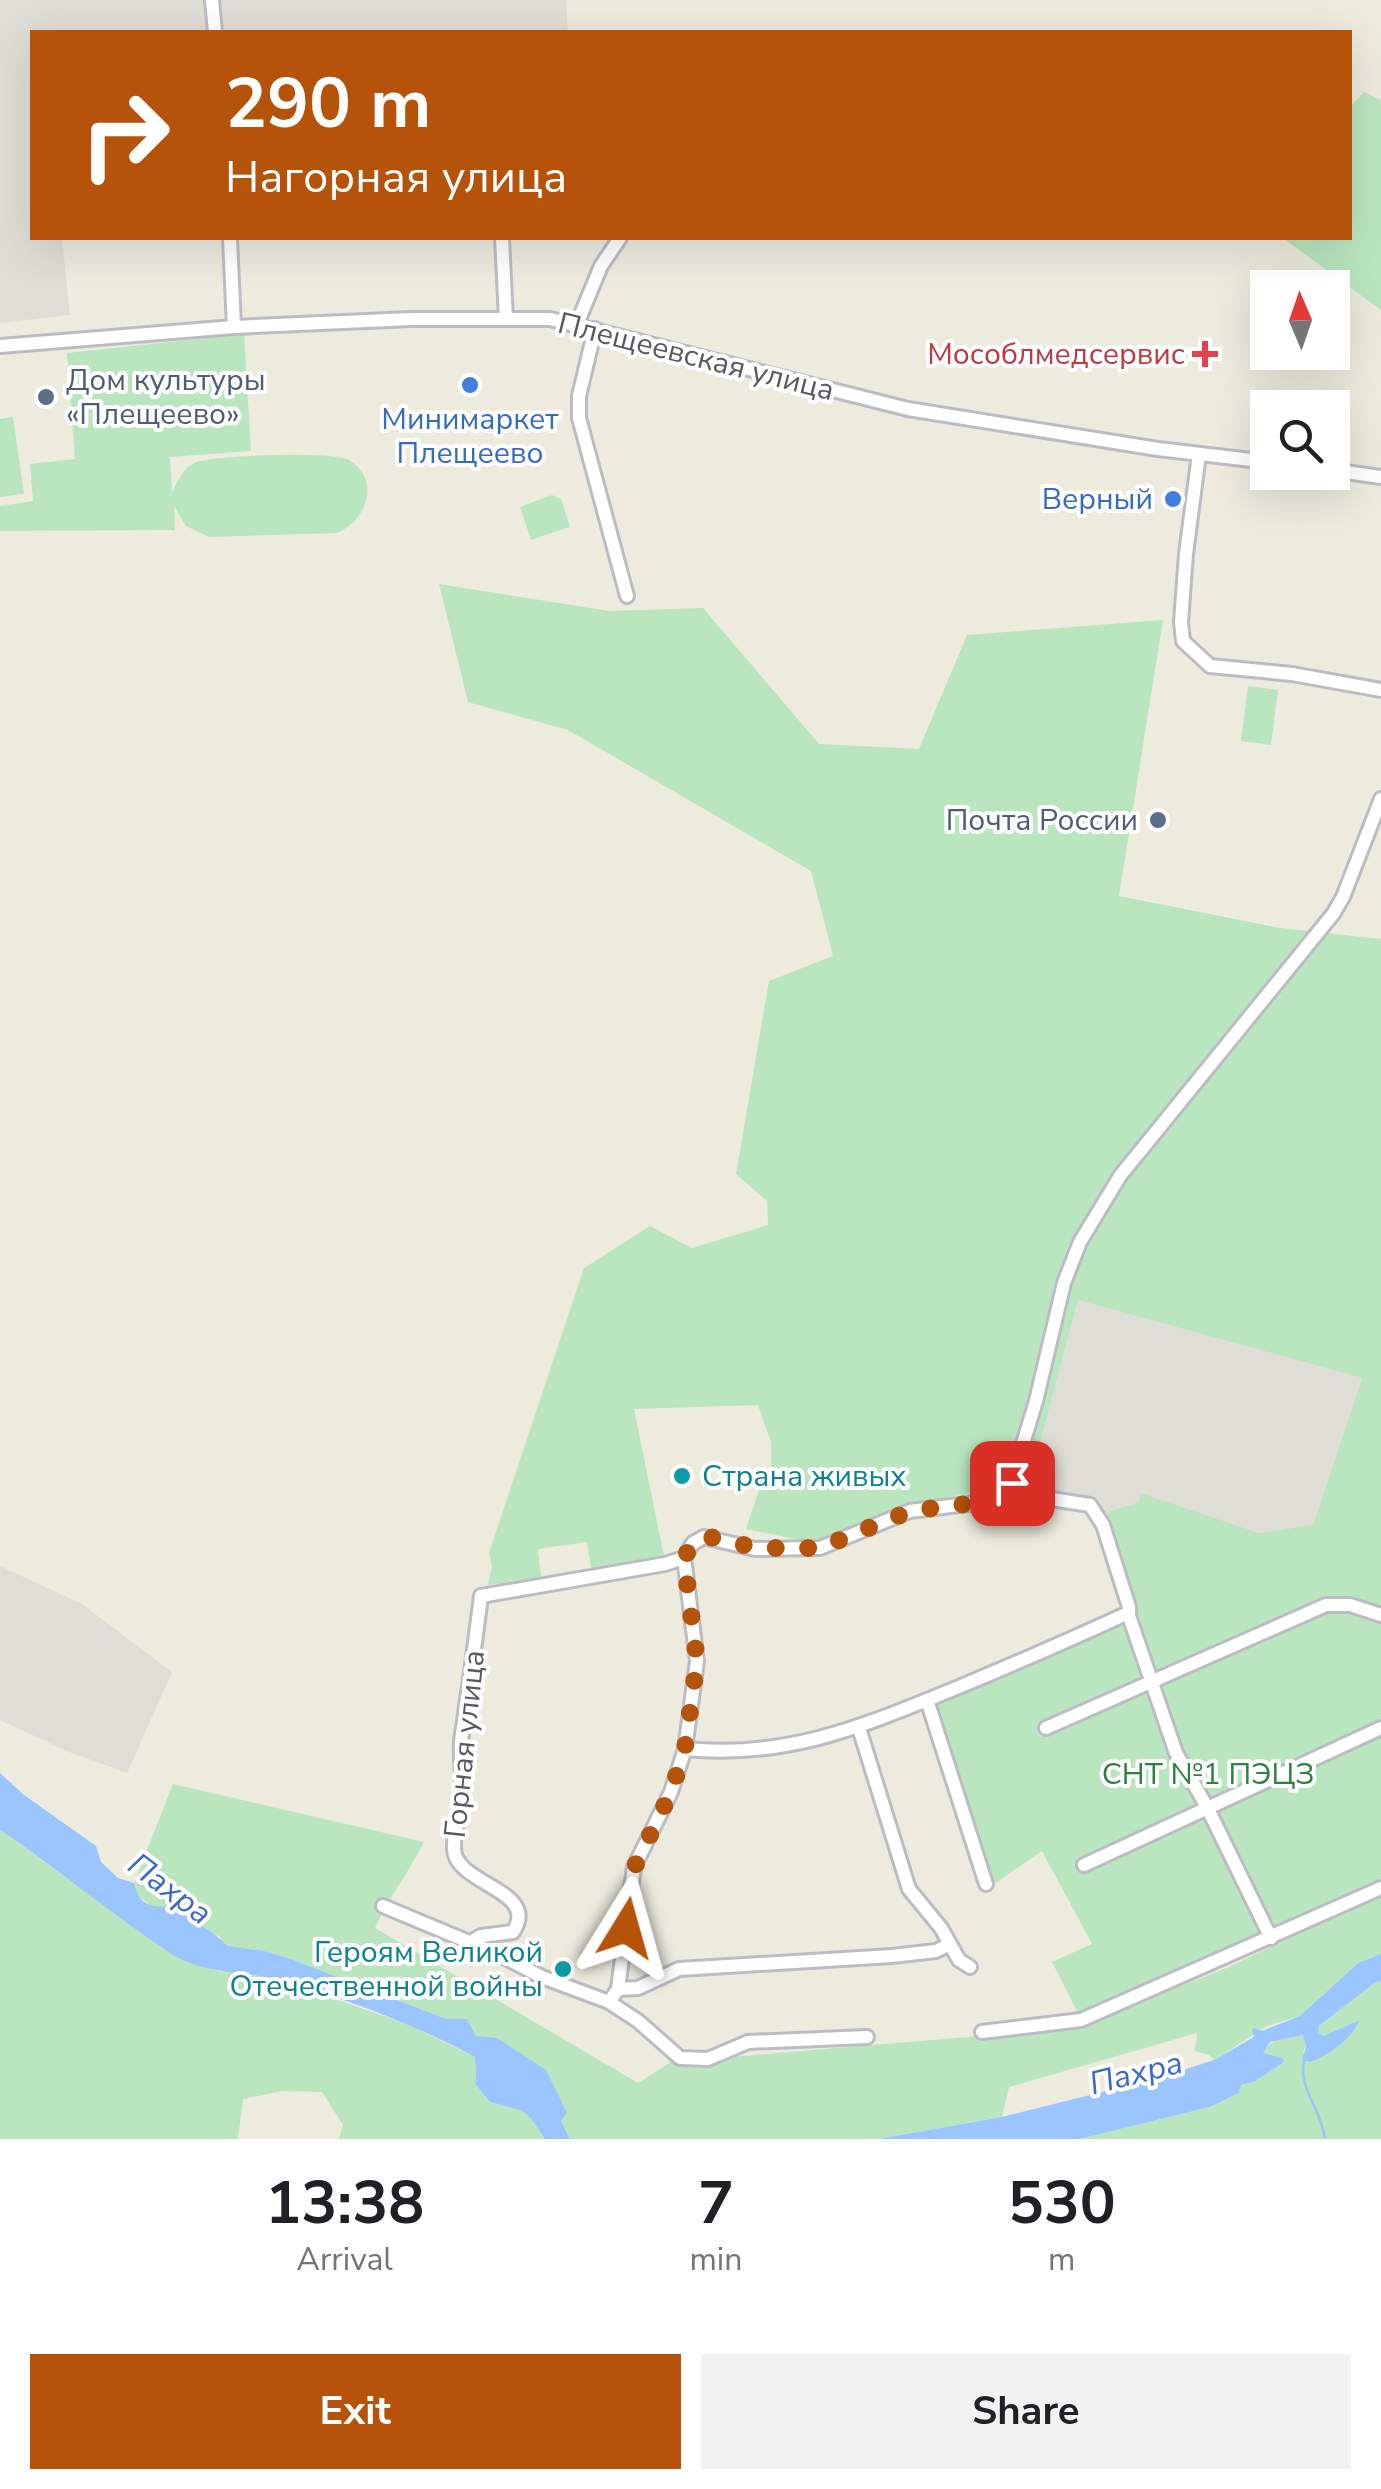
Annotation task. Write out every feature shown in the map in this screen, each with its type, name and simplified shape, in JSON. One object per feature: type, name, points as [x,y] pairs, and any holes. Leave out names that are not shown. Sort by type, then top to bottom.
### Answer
[{"type":"street","points":[[212,0],[215,30]]},
{"type":"street","points":[[230,240],[234,327]]},
{"type":"street","points":[[502,240],[506,318]]},
{"type":"street","points":[[577,324],[601,266],[619,240]]},
{"type":"street","name":"Плещеевская улица","points":[[0,346],[234,327],[410,319],[550,319],[908,409],[1250,460]]},
{"type":"street","points":[[595,329],[579,396],[579,418],[627,596]]},
{"type":"street","points":[[1199,454],[1186,554],[1181,622],[1184,641],[1210,666],[1292,674],[1381,690]]},
{"type":"street","points":[[1350,473],[1381,478]]},
{"type":"street","points":[[608,2002],[618,1988],[634,1868],[671,1792],[685,1748],[697,1661],[684,1558],[693,1543],[704,1537],[755,1548],[820,1548],[910,1511],[974,1503],[994,1496],[1012,1483],[1064,1283],[1080,1242],[1120,1176],[1333,914],[1381,799]]},
{"type":"street","points":[[1012,1483],[1032,1496],[1090,1505],[1103,1524],[1128,1613],[1176,1753],[1272,1938]]},
{"type":"street","name":"Горная улица","points":[[469,1943],[481,1936],[514,1932],[518,1926],[513,1902],[460,1869],[454,1848],[462,1792],[461,1736],[481,1596],[684,1558]]},
{"type":"street","points":[[1046,1728],[1326,1605],[1350,1606],[1381,1615]]},
{"type":"street","points":[[685,1748],[772,1749],[859,1728],[1128,1613]]},
{"type":"street","points":[[927,1700],[986,1884]]},
{"type":"street","points":[[859,1728],[910,1889],[940,1928],[948,1946],[970,1967]]},
{"type":"street","points":[[1084,1866],[1381,1728]]},
{"type":"street","points":[[982,2032],[1081,2020],[1381,1888]]},
{"type":"street","points":[[383,1906],[608,2002],[638,2021],[680,2058],[708,2058],[748,2042],[867,2037]]},
{"type":"street","points":[[618,1988],[638,1988],[679,1969],[936,1952],[948,1946]]},
{"type":"shaded area","points":[[0,0],[566,0],[568,30],[30,30],[30,240],[62,240],[70,315],[0,323]]},
{"type":"shaded area","points":[[1078,1300],[1362,1378],[1313,1525],[1259,1533],[1142,1494],[1139,1502],[1102,1514],[1026,1496]]},
{"type":"shaded area","points":[[0,1566],[82,1604],[172,1672],[127,1773],[0,1720]]},
{"type":"green space","points":[[1364,92],[1381,100],[1381,310],[1350,287],[1350,270],[1327,270],[1286,240],[1352,240],[1352,105]]},
{"type":"green space","points":[[244,334],[251,451],[170,457],[172,493],[186,469],[204,460],[272,455],[339,457],[359,469],[367,489],[362,510],[347,527],[337,533],[209,537],[186,526],[174,506],[175,530],[0,531],[0,506],[33,501],[30,464],[75,459],[67,353]]},
{"type":"green space","points":[[13,417],[24,494],[0,497],[0,419]]},
{"type":"green space","points":[[552,495],[561,499],[570,527],[531,540],[520,507]]},
{"type":"green space","name":"СНТ №1 ПЭЦЗ","points":[[439,584],[610,611],[703,608],[819,744],[919,749],[967,635],[1163,620],[1119,896],[1280,928],[1381,939],[1381,1954],[1358,1963],[1300,2016],[1267,2026],[1214,2060],[1195,2051],[1197,2033],[1009,2087],[1002,2117],[878,2139],[570,2139],[561,2121],[476,2036],[467,2019],[446,2019],[291,1959],[228,1946],[180,1910],[154,1908],[137,1895],[134,1883],[173,1784],[424,1842],[375,1928],[638,2083],[671,2062],[992,2035],[1095,2020],[1229,1967],[1354,1906],[1080,2017],[1052,1962],[1092,1944],[1042,1851],[991,1886],[933,1707],[1130,1620],[1136,1611],[1102,1514],[1139,1502],[1141,1493],[1259,1533],[1313,1525],[1362,1378],[1078,1300],[1026,1496],[993,1489],[927,1501],[818,1544],[746,1529],[762,1481],[771,1477],[771,1442],[758,1405],[634,1409],[664,1556],[591,1568],[587,1542],[538,1549],[541,1577],[488,1585],[492,1566],[489,1553],[584,1268],[650,1226],[692,1248],[768,1225],[767,1201],[736,1174],[769,981],[833,956],[811,871],[568,730],[468,702]]},
{"type":"green space","points":[[1248,686],[1278,690],[1271,745],[1241,741]]},
{"type":"green space","points":[[0,1830],[172,1954],[219,1971],[247,1971],[283,1981],[407,2024],[475,2057],[476,2085],[490,2102],[523,2111],[545,2139],[339,2139],[343,2125],[322,2092],[282,2091],[243,2099],[238,2139],[0,2139]]},
{"type":"green space","points":[[1381,1981],[1381,2139],[1079,2139],[1210,2107],[1239,2093],[1241,2085],[1254,2082],[1284,2062],[1283,2058],[1262,2053],[1280,2039],[1303,2035],[1307,2040],[1303,2053],[1330,2050],[1343,2042],[1358,2020],[1323,2036],[1317,2032],[1319,2026]]},
{"type":"water","points":[[0,1773],[96,1846],[101,1862],[118,1878],[134,1883],[148,1904],[183,1913],[228,1946],[291,1959],[446,2019],[467,2019],[476,2036],[497,2038],[546,2070],[567,2113],[561,2121],[570,2139],[545,2139],[523,2112],[490,2102],[476,2085],[475,2057],[429,2034],[308,1988],[198,1966],[173,1955],[0,1830]]},
{"type":"water","points":[[1381,1954],[1381,1981],[1319,2026],[1318,2032],[1323,2036],[1359,2020],[1346,2040],[1309,2062],[1302,2060],[1306,2047],[1303,2035],[1270,2042],[1263,2053],[1283,2058],[1284,2062],[1254,2082],[1241,2085],[1239,2093],[1210,2107],[1079,2139],[878,2139],[1002,2117],[1214,2060],[1254,2037],[1254,2028],[1262,2031],[1300,2016],[1358,1963]]},
{"type":"waterway","points":[[1304,2061],[1304,2081],[1325,2139]]},
{"type":"place","name":"Мособлмедсервис","points":[[1205,354]]},
{"type":"place","name":"Минимаркет Плещеево","points":[[470,385]]},
{"type":"place","name":"Дом культуры «Плещеево»","points":[[46,397]]},
{"type":"place","name":"Верный","points":[[1173,499]]},
{"type":"place","name":"Почта России","points":[[1158,820]]},
{"type":"place","name":"Страна живых","points":[[682,1476]]},
{"type":"place","name":"Героям Великой Отечественной войны","points":[[563,1969]]},
{"type":"route","points":[[626,1928],[634,1868],[671,1792],[685,1748],[697,1661],[684,1558],[693,1543],[704,1537],[755,1548],[820,1548],[910,1511],[974,1503],[994,1496],[1012,1483]]},
{"type":"water label","name":"Пахра","points":[[170,1889]]},
{"type":"water label","name":"Пахра","points":[[1136,2073]]}]
